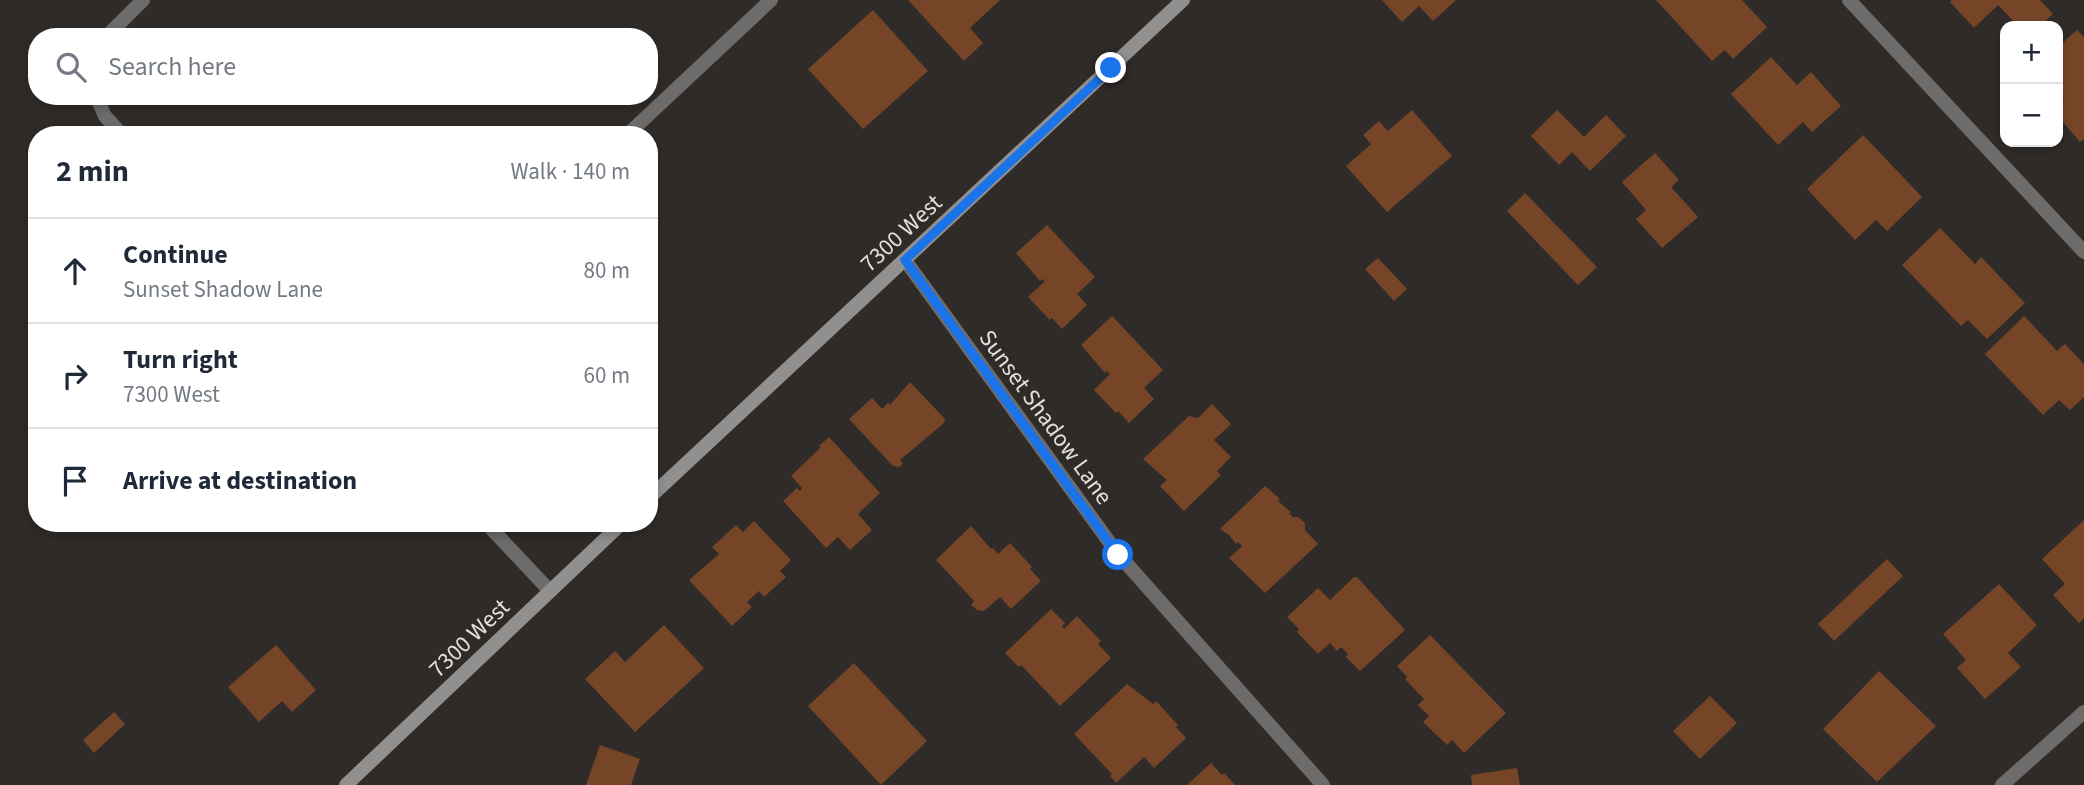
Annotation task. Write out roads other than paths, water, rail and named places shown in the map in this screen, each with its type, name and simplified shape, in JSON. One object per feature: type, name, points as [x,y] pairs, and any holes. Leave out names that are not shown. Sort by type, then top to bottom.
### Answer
[{"type":"street","points":[[115,28],[143,0]]},
{"type":"street","points":[[637,126],[771,0]]},
{"type":"street","name":"7300 West","points":[[658,490],[1183,0]]},
{"type":"street","points":[[1849,0],[2084,252]]},
{"type":"street","points":[[100,105],[114,126]]},
{"type":"street","name":"Sunset Shadow Lane","points":[[905,260],[1118,555],[1323,785]]},
{"type":"street","points":[[494,532],[550,592]]},
{"type":"street","name":"7300 West","points":[[346,785],[613,532]]},
{"type":"street","points":[[2002,785],[2084,712]]}]
